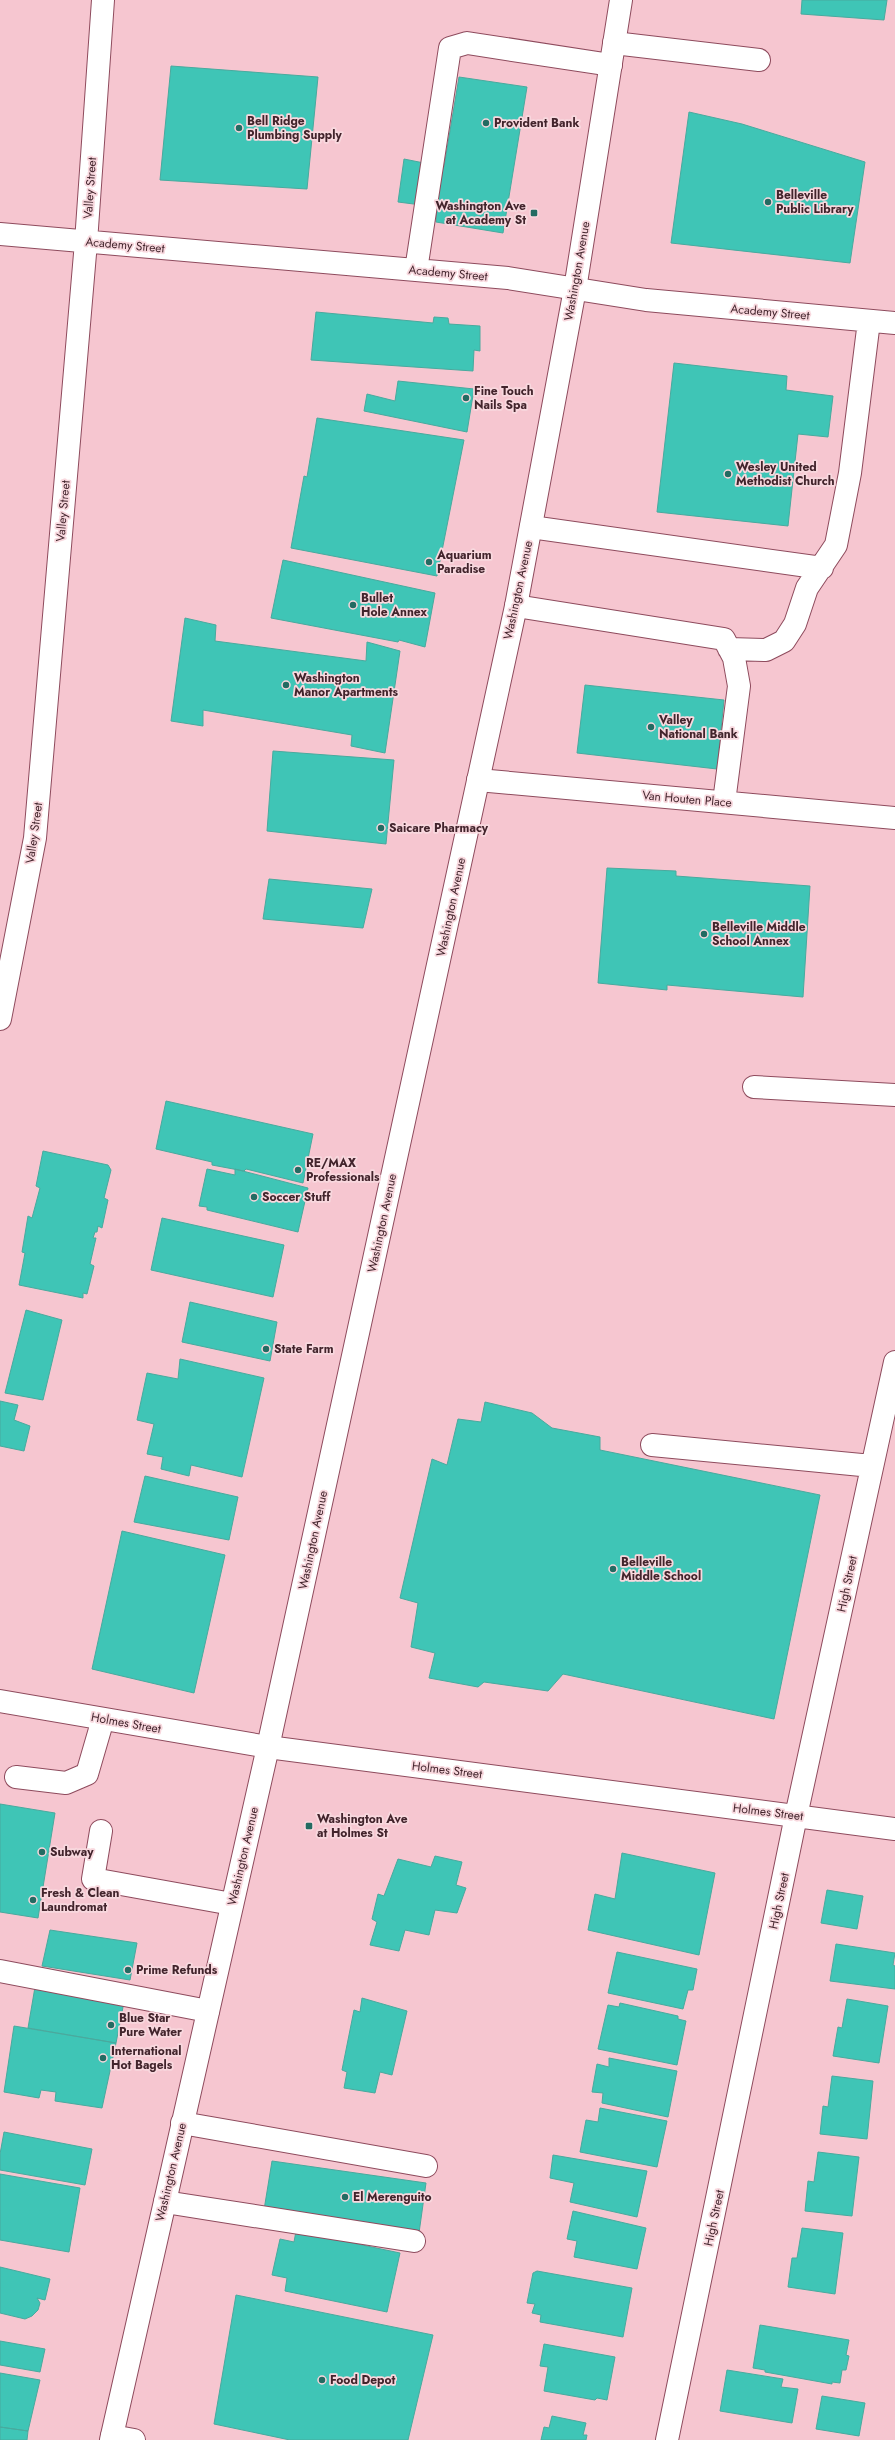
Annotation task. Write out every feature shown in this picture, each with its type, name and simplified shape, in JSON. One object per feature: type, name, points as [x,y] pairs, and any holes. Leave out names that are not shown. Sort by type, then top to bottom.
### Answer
[{"type":"street","name":"Valley Street","points":[[0,1018],[35,838],[86,242],[103,0]]},
{"type":"street","name":"Washington Avenue","points":[[111,2438],[268,1747],[516,606],[575,288],[621,0]]},
{"type":"street","points":[[416,270],[450,48],[467,43],[611,65]]},
{"type":"street","points":[[614,43],[759,60]]},
{"type":"street","name":"Academy Street","points":[[0,234],[508,278],[646,300],[895,323]]},
{"type":"street","points":[[729,649],[766,650],[784,641],[795,624],[807,588],[822,568],[836,545],[850,473],[869,321]]},
{"type":"street","points":[[531,527],[822,568]]},
{"type":"street","points":[[516,606],[724,639],[734,658],[739,686],[724,802]]},
{"type":"street","name":"Van Houten Place","points":[[478,780],[895,818]]},
{"type":"street","points":[[754,1087],[895,1095]]},
{"type":"street","name":"High Street","points":[[668,2440],[796,1816],[895,1362]]},
{"type":"street","points":[[652,1445],[872,1466]]},
{"type":"street","name":"Holmes Street","points":[[0,1702],[268,1747],[895,1829]]},
{"type":"street","points":[[16,1777],[66,1783],[87,1774],[103,1719]]},
{"type":"street","points":[[101,1831],[93,1879],[232,1904]]},
{"type":"street","points":[[0,1971],[208,2011]]},
{"type":"street","points":[[182,2123],[426,2166]]},
{"type":"street","points":[[165,2202],[414,2241]]},
{"type":"street","points":[[111,2438],[134,2440]]},
{"type":"building","points":[[802,0],[887,0],[884,20],[801,14]]},
{"type":"building","name":"Bell Ridge Plumbing Supply","points":[[171,66],[318,77],[307,189],[160,180]]},
{"type":"building","name":"Provident Bank","points":[[459,77],[527,87],[503,233],[436,222],[437,207],[398,202],[404,159],[444,167]]},
{"type":"building","name":"Belleville Public Library","points":[[689,112],[742,124],[865,162],[850,263],[671,243]]},
{"type":"building","points":[[316,312],[433,323],[434,317],[448,318],[449,324],[480,326],[480,351],[474,350],[473,371],[311,360]]},
{"type":"building","name":"Wesley United Methodist Church","points":[[674,363],[787,376],[786,390],[833,396],[828,437],[798,434],[788,526],[657,512]]},
{"type":"building","points":[[398,381],[474,389],[467,432],[364,411],[367,394],[395,401]]},
{"type":"building","points":[[317,418],[464,440],[437,576],[291,548],[304,476],[307,477]]},
{"type":"building","name":"Bullet Hole Annex","points":[[283,560],[435,593],[425,647],[399,640],[398,642],[271,618]]},
{"type":"building","name":"Washington Manor Apartments","points":[[185,618],[216,625],[215,641],[366,661],[367,642],[400,651],[385,753],[351,746],[352,735],[203,710],[203,726],[171,721]]},
{"type":"building","name":"Valley National Bank","points":[[585,685],[724,700],[717,769],[577,753]]},
{"type":"building","points":[[273,751],[394,760],[386,844],[267,831]]},
{"type":"building","name":"Belleville Middle School Annex","points":[[607,868],[676,871],[676,876],[810,886],[803,997],[667,985],[667,990],[598,983]]},
{"type":"building","points":[[269,879],[372,889],[363,928],[263,919]]},
{"type":"building","points":[[166,1101],[313,1134],[303,1183],[246,1169],[244,1171],[212,1165],[212,1162],[156,1149]]},
{"type":"building","points":[[43,1151],[108,1165],[111,1170],[104,1198],[108,1200],[102,1228],[98,1226],[97,1232],[95,1232],[93,1238],[96,1238],[90,1264],[94,1266],[87,1294],[83,1293],[83,1298],[19,1285],[25,1253],[22,1252],[28,1216],[32,1218],[40,1188],[36,1186]]},
{"type":"building","name":"Soccer Stuff","points":[[207,1169],[235,1175],[235,1169],[308,1188],[298,1232],[207,1210],[207,1207],[199,1206]]},
{"type":"building","points":[[162,1218],[284,1245],[273,1297],[151,1270]]},
{"type":"building","points":[[190,1302],[277,1322],[270,1361],[182,1342]]},
{"type":"building","points":[[26,1310],[62,1320],[43,1400],[5,1393]]},
{"type":"building","points":[[180,1359],[264,1378],[242,1477],[191,1465],[189,1476],[161,1469],[163,1457],[147,1454],[154,1424],[137,1420],[147,1373],[178,1379]]},
{"type":"building","points":[[0,1401],[18,1405],[14,1420],[30,1426],[24,1451],[0,1446]]},
{"type":"building","name":"Belleville Middle School","points":[[485,1402],[532,1413],[552,1428],[600,1437],[600,1450],[820,1495],[774,1719],[563,1674],[548,1691],[484,1682],[478,1687],[429,1678],[435,1653],[411,1647],[418,1603],[400,1598],[432,1459],[447,1465],[458,1419],[481,1422]]},
{"type":"building","points":[[145,1476],[238,1497],[229,1540],[134,1522]]},
{"type":"building","points":[[122,1531],[225,1555],[194,1693],[92,1669]]},
{"type":"building","points":[[0,1804],[55,1813],[38,1918],[0,1912]]},
{"type":"building","points":[[622,1853],[715,1873],[699,1955],[588,1930],[595,1894],[615,1899]]},
{"type":"building","points":[[435,1856],[462,1862],[456,1885],[466,1888],[457,1913],[435,1910],[429,1935],[405,1930],[399,1951],[370,1945],[377,1922],[372,1919],[378,1894],[384,1896],[398,1859],[431,1867]]},
{"type":"building","points":[[827,1890],[863,1896],[857,1929],[821,1923]]},
{"type":"building","points":[[50,1930],[137,1943],[130,1980],[42,1966]]},
{"type":"building","points":[[836,1944],[895,1953],[893,1965],[895,1966],[895,1989],[830,1981]]},
{"type":"building","points":[[617,1952],[697,1969],[693,1990],[688,1990],[683,2009],[608,1993]]},
{"type":"building","points":[[35,1987],[124,2002],[116,2043],[28,2028]]},
{"type":"building","points":[[362,1998],[407,2011],[392,2075],[380,2072],[375,2093],[344,2088],[347,2072],[342,2070],[354,2010],[360,2012]]},
{"type":"building","points":[[847,1999],[888,2006],[879,2063],[833,2056],[838,2027],[842,2028]]},
{"type":"building","points":[[620,2003],[678,2016],[678,2019],[686,2021],[677,2065],[598,2049],[608,2005],[619,2007]]},
{"type":"building","points":[[14,2026],[116,2043],[102,2108],[55,2101],[56,2092],[41,2090],[39,2098],[4,2092]]},
{"type":"building","points":[[609,2058],[677,2071],[668,2117],[602,2103],[603,2093],[592,2092],[597,2064],[609,2067]]},
{"type":"building","points":[[832,2076],[873,2081],[867,2139],[820,2134],[823,2106],[828,2107]]},
{"type":"building","points":[[600,2108],[667,2121],[657,2167],[580,2152],[586,2120],[598,2122]]},
{"type":"building","points":[[4,2132],[92,2149],[85,2185],[0,2170],[0,2154]]},
{"type":"building","points":[[818,2152],[859,2157],[852,2216],[805,2211],[808,2181],[814,2182]]},
{"type":"building","points":[[553,2155],[647,2171],[637,2217],[570,2202],[574,2183],[550,2178]]},
{"type":"building","name":"El Merenguito","points":[[272,2161],[426,2183],[419,2233],[264,2210]]},
{"type":"building","points":[[0,2174],[80,2188],[69,2252],[0,2240]]},
{"type":"building","points":[[573,2211],[646,2228],[637,2269],[574,2257],[577,2241],[567,2239]]},
{"type":"building","points":[[802,2228],[843,2233],[835,2294],[788,2287],[792,2258],[797,2258]]},
{"type":"building","points":[[296,2231],[400,2253],[387,2312],[285,2291],[287,2278],[272,2275],[280,2239],[294,2242]]},
{"type":"building","points":[[0,2267],[50,2279],[45,2300],[37,2298],[40,2303],[38,2310],[32,2316],[25,2319],[0,2313]]},
{"type":"building","points":[[537,2271],[632,2288],[623,2337],[540,2322],[541,2315],[532,2313],[535,2304],[527,2303],[533,2273]]},
{"type":"building","name":"Food Depot","points":[[236,2295],[433,2335],[408,2440],[290,2440],[214,2424]]},
{"type":"building","points":[[760,2325],[849,2340],[846,2355],[849,2356],[846,2370],[842,2370],[840,2383],[832,2382],[832,2384],[765,2372],[765,2370],[753,2368]]},
{"type":"building","points":[[0,2341],[45,2349],[40,2372],[0,2365]]},
{"type":"building","points":[[544,2344],[615,2357],[607,2400],[597,2398],[595,2400],[544,2391],[548,2367],[540,2366]]},
{"type":"building","points":[[727,2370],[783,2379],[781,2387],[798,2389],[792,2423],[720,2411]]},
{"type":"building","points":[[0,2373],[40,2380],[28,2431],[0,2427]]},
{"type":"building","points":[[822,2396],[865,2403],[859,2436],[816,2429]]},
{"type":"building","points":[[552,2416],[586,2423],[583,2435],[587,2435],[586,2440],[541,2440],[544,2427],[549,2428]]},
{"type":"building","points":[[0,2427],[28,2431],[27,2440],[0,2440]]},
{"type":"place","name":"Provident Bank","points":[[486,123]]},
{"type":"place","name":"Bell Ridge Plumbing Supply","points":[[239,128]]},
{"type":"place","name":"Belleville Public Library","points":[[768,202]]},
{"type":"place","name":"Washington Ave at Academy St","points":[[534,213]]},
{"type":"place","name":"Fine Touch Nails Spa","points":[[466,398]]},
{"type":"place","name":"Wesley United Methodist Church","points":[[728,474]]},
{"type":"place","name":"Aquarium Paradise","points":[[429,562]]},
{"type":"place","name":"Bullet Hole Annex","points":[[353,605]]},
{"type":"place","name":"Washington Manor Apartments","points":[[286,685]]},
{"type":"place","name":"Valley National Bank","points":[[651,727]]},
{"type":"place","name":"Saicare Pharmacy","points":[[381,828]]},
{"type":"place","name":"Belleville Middle School Annex","points":[[704,934]]},
{"type":"place","name":"RE/MAX Professionals","points":[[298,1170]]},
{"type":"place","name":"Soccer Stuff","points":[[254,1197]]},
{"type":"place","name":"State Farm","points":[[266,1349]]},
{"type":"place","name":"Belleville Middle School","points":[[613,1569]]},
{"type":"place","name":"Washington Ave at Holmes St","points":[[309,1826]]},
{"type":"place","name":"Subway","points":[[42,1852]]},
{"type":"place","name":"Fresh & Clean Laundromat","points":[[33,1900]]},
{"type":"place","name":"Prime Refunds","points":[[128,1970]]},
{"type":"place","name":"Blue Star Pure Water","points":[[111,2025]]},
{"type":"place","name":"International Hot Bagels","points":[[103,2058]]},
{"type":"place","name":"El Merenguito","points":[[345,2197]]},
{"type":"place","name":"Food Depot","points":[[322,2380]]}]
